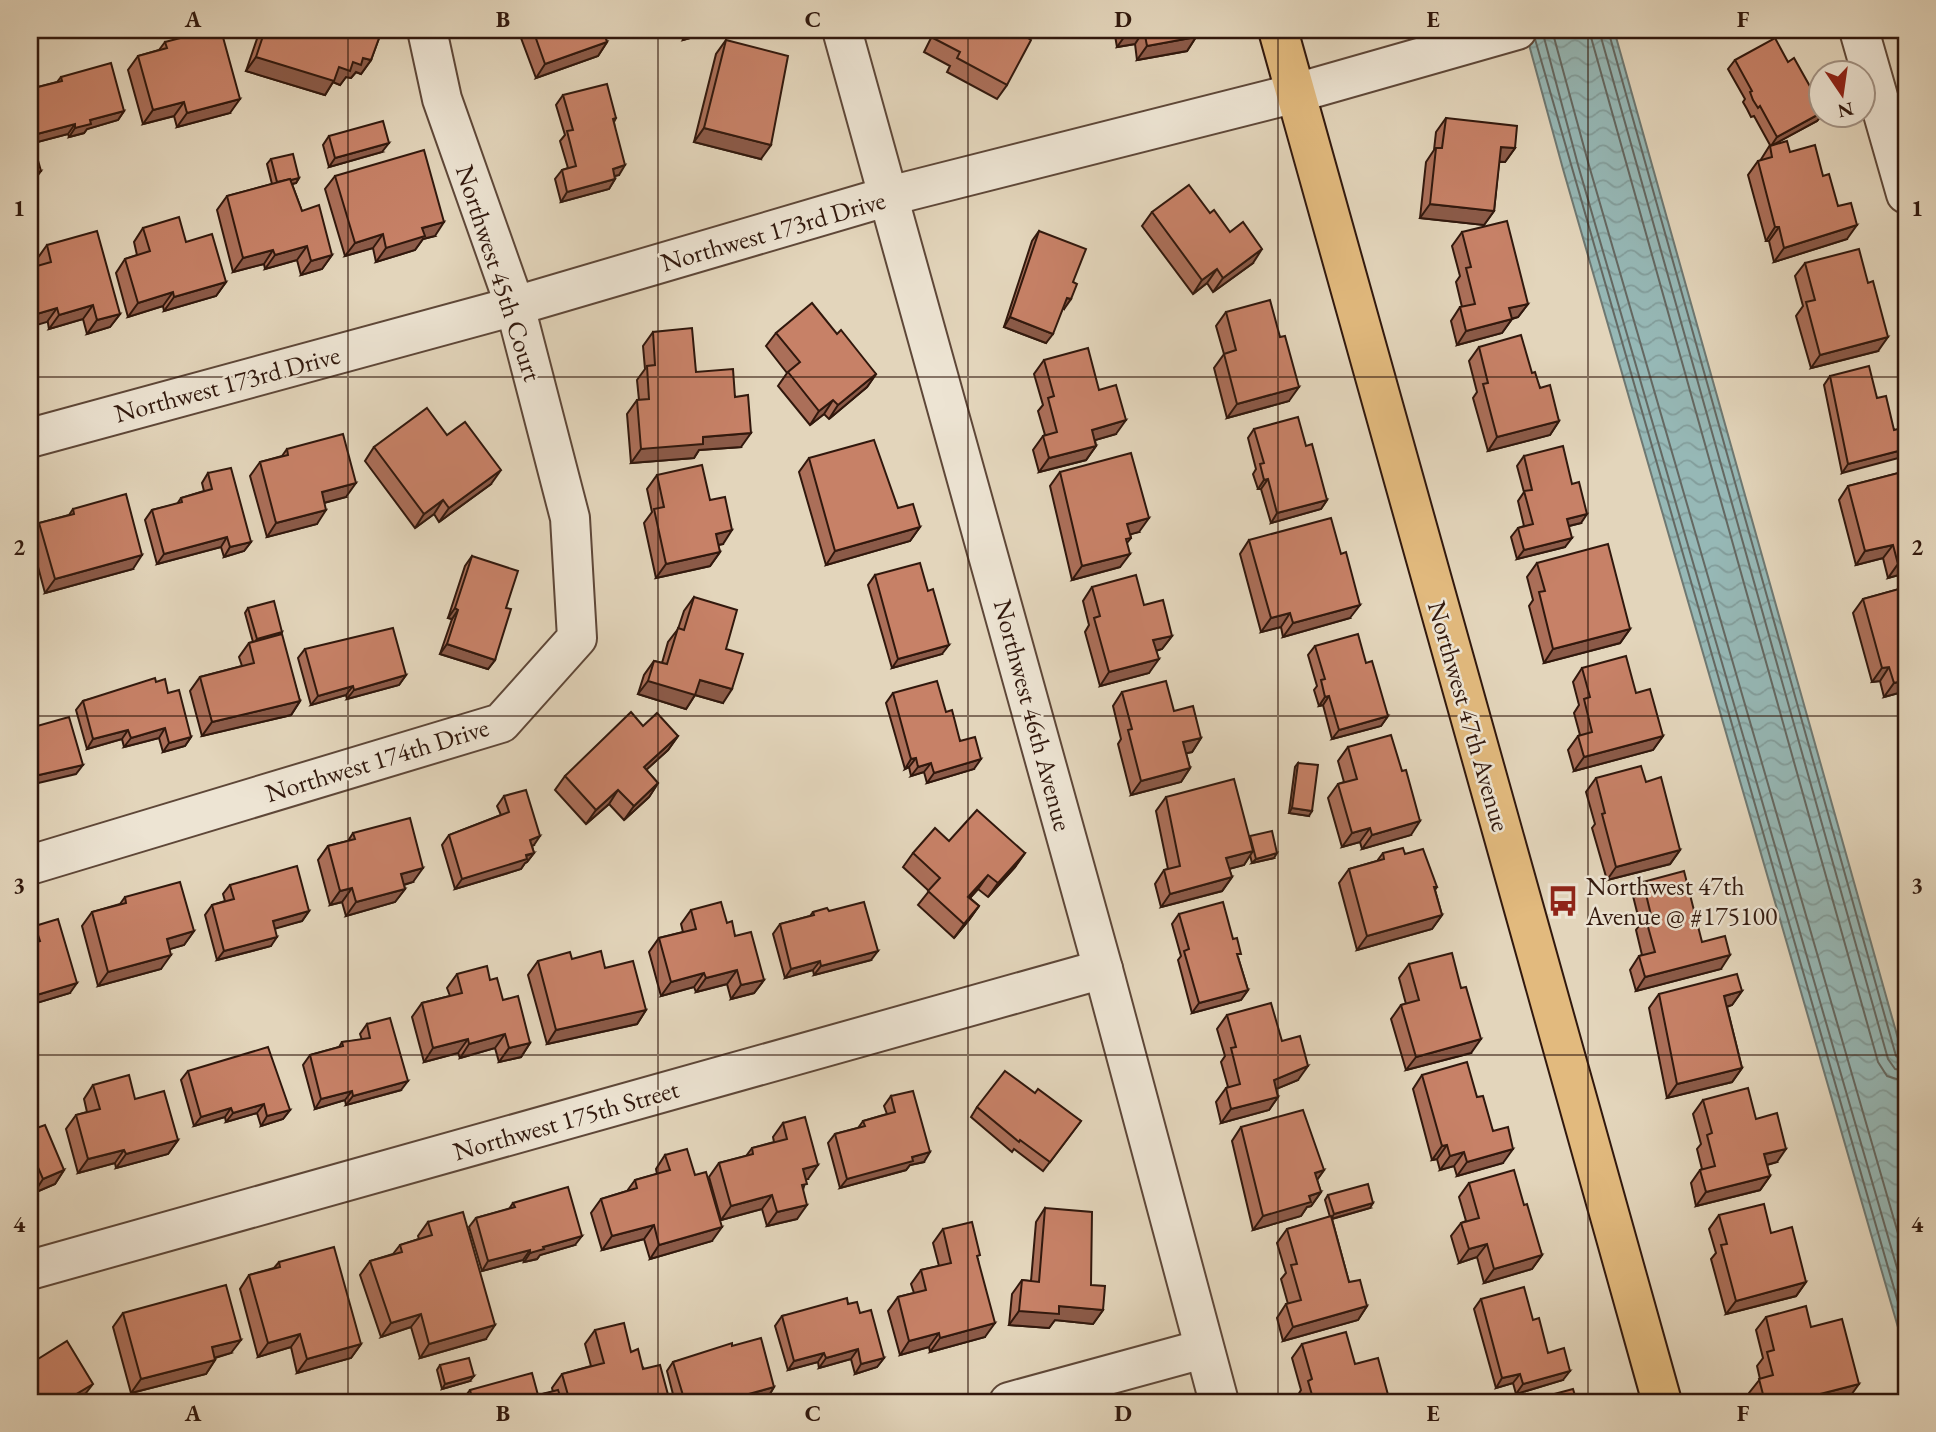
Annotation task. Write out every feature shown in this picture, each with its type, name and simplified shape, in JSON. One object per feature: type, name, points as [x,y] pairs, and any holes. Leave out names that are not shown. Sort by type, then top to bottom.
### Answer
[{"type":"main road","name":"Northwest 47th Avenue","points":[[1278,30],[1661,1402]]},
{"type":"street","name":"Northwest 45th Court","points":[[427,30],[442,99],[515,306],[570,518]]},
{"type":"street","name":"Northwest 46th Avenue","points":[[842,30],[1103,969],[1219,1402]]},
{"type":"street","points":[[1859,30],[1906,194]]},
{"type":"street","name":"Northwest 173rd Drive","points":[[30,438],[515,306],[889,196],[1296,93],[1513,31]]},
{"type":"street","name":"Northwest 174th Drive","points":[[30,865],[501,723],[577,638],[570,518]]},
{"type":"street","name":"Northwest 175th Street","points":[[30,1270],[1103,969]]},
{"type":"street","points":[[1009,1402],[1203,1349]]},
{"type":"water","points":[[1525,30],[1614,30],[1906,1067],[1906,1355],[1563,169]]},
{"type":"building","points":[[221,30],[240,99],[187,113],[184,102],[153,110],[138,56],[167,48],[165,42]]},
{"type":"building","points":[[265,30],[382,30],[371,60],[363,58],[361,65],[353,62],[350,71],[339,67],[334,81],[256,57]]},
{"type":"building","points":[[533,30],[603,30],[607,42],[545,64]]},
{"type":"building","points":[[938,30],[1015,30],[1031,40],[1007,85],[957,58],[960,52],[933,38]]},
{"type":"building","points":[[1144,30],[1195,30],[1196,37],[1147,46]]},
{"type":"building","points":[[1775,38],[1788,62],[1794,58],[1806,79],[1806,121],[1777,137],[1760,106],[1758,108],[1753,100],[1752,91],[1735,60]]},
{"type":"building","points":[[726,40],[788,56],[771,145],[704,128]]},
{"type":"building","points":[[111,63],[124,111],[90,120],[91,124],[75,128],[75,124],[37,134],[30,107],[30,89],[62,81],[61,77]]},
{"type":"building","points":[[607,84],[625,165],[613,169],[615,179],[567,192],[562,170],[576,166],[567,131],[573,130],[563,95]]},
{"type":"building","points":[[1446,118],[1517,126],[1515,148],[1501,147],[1494,211],[1430,204],[1436,148],[1442,148]]},
{"type":"building","points":[[383,121],[389,143],[335,158],[329,136]]},
{"type":"building","points":[[30,132],[41,171],[30,174]]},
{"type":"building","points":[[1787,141],[1790,152],[1815,145],[1823,176],[1829,174],[1838,206],[1851,203],[1857,225],[1784,248],[1779,227],[1775,227],[1758,161],[1772,157],[1770,146]]},
{"type":"building","points":[[424,150],[444,222],[422,228],[425,236],[386,248],[383,234],[355,243],[335,176]]},
{"type":"building","points":[[293,154],[299,178],[277,182],[271,159]]},
{"type":"building","points":[[290,179],[302,211],[319,205],[332,255],[311,261],[307,246],[275,255],[273,250],[243,258],[227,196]]},
{"type":"building","points":[[1189,185],[1210,213],[1214,210],[1230,232],[1243,222],[1262,249],[1223,278],[1217,269],[1202,280],[1152,212]]},
{"type":"building","points":[[179,217],[186,242],[212,234],[226,282],[174,297],[173,292],[138,303],[125,259],[150,251],[143,228]]},
{"type":"building","points":[[1507,221],[1528,304],[1509,308],[1512,319],[1466,331],[1460,307],[1475,304],[1466,268],[1471,267],[1462,232]]},
{"type":"building","points":[[97,231],[120,314],[97,320],[93,305],[59,315],[57,308],[30,316],[30,268],[51,262],[47,245]]},
{"type":"building","points":[[1039,231],[1086,249],[1073,282],[1077,284],[1071,299],[1067,298],[1053,334],[1010,317]]},
{"type":"building","points":[[1859,249],[1868,283],[1873,281],[1888,337],[1820,355],[1806,302],[1815,300],[1805,263]]},
{"type":"building","points":[[1270,300],[1280,337],[1285,336],[1299,387],[1237,404],[1224,354],[1236,350],[1226,312]]},
{"type":"building","points":[[812,303],[837,334],[841,330],[876,374],[838,405],[833,400],[819,411],[788,372],[800,362],[776,333]]},
{"type":"building","points":[[692,328],[696,372],[733,369],[735,397],[748,395],[751,433],[703,437],[703,444],[641,449],[637,400],[649,399],[647,366],[655,365],[653,332]]},
{"type":"building","points":[[1521,335],[1532,373],[1535,372],[1540,388],[1550,385],[1559,421],[1497,437],[1483,384],[1488,383],[1479,347]]},
{"type":"building","points":[[1088,348],[1099,390],[1116,385],[1126,420],[1092,430],[1096,446],[1049,458],[1043,436],[1057,432],[1048,398],[1054,396],[1044,360]]},
{"type":"building","points":[[1869,366],[1877,398],[1886,396],[1894,430],[1906,427],[1906,449],[1848,464],[1830,376]]},
{"type":"building","points":[[427,408],[447,435],[465,422],[501,470],[449,508],[443,500],[424,514],[374,447]]},
{"type":"building","points":[[1298,417],[1306,446],[1312,444],[1327,500],[1277,513],[1268,479],[1264,480],[1260,464],[1264,463],[1254,429]]},
{"type":"building","points":[[343,434],[356,483],[322,492],[326,510],[276,523],[260,462],[288,455],[287,449]]},
{"type":"building","points":[[874,440],[898,508],[913,504],[920,527],[835,551],[809,458]]},
{"type":"building","points":[[1563,446],[1572,484],[1579,482],[1587,514],[1567,519],[1572,538],[1524,550],[1518,528],[1533,524],[1524,491],[1532,490],[1524,456]]},
{"type":"building","points":[[1131,453],[1149,518],[1127,524],[1131,538],[1126,539],[1130,554],[1082,566],[1060,472]]},
{"type":"building","points":[[702,465],[710,500],[725,497],[732,530],[716,534],[720,552],[666,564],[654,509],[664,507],[657,475]]},
{"type":"building","points":[[231,468],[251,542],[230,547],[227,537],[164,554],[152,510],[182,502],[181,498],[212,489],[208,473]]},
{"type":"building","points":[[1906,471],[1906,562],[1898,564],[1893,545],[1865,551],[1848,486]]},
{"type":"building","points":[[126,494],[142,555],[55,579],[39,523],[74,514],[73,509]]},
{"type":"building","points":[[1331,518],[1341,554],[1346,552],[1360,605],[1293,623],[1290,613],[1271,618],[1249,540]]},
{"type":"building","points":[[1608,544],[1630,629],[1553,649],[1539,592],[1545,591],[1537,563]]},
{"type":"building","points":[[472,556],[518,571],[506,608],[511,609],[495,660],[447,644],[458,610],[455,608]]},
{"type":"building","points":[[920,563],[928,591],[933,589],[949,645],[898,659],[875,575]]},
{"type":"building","points":[[1136,575],[1144,605],[1163,600],[1172,636],[1153,640],[1159,659],[1109,672],[1094,618],[1100,616],[1092,587]]},
{"type":"building","points":[[1906,587],[1906,680],[1894,683],[1889,667],[1882,668],[1863,599]]},
{"type":"building","points":[[694,597],[737,610],[726,649],[743,654],[732,689],[700,680],[695,695],[648,681],[654,661],[667,664],[678,628],[684,630]]},
{"type":"building","points":[[274,601],[282,632],[257,639],[248,608]]},
{"type":"building","points":[[393,628],[406,675],[354,690],[353,686],[318,696],[305,649]]},
{"type":"building","points":[[282,634],[300,701],[212,722],[200,677],[254,663],[249,643]]},
{"type":"building","points":[[1358,634],[1366,663],[1372,661],[1388,716],[1339,730],[1329,696],[1325,697],[1321,680],[1325,679],[1315,646]]},
{"type":"building","points":[[1626,656],[1636,693],[1650,689],[1663,736],[1584,757],[1578,736],[1592,732],[1584,699],[1590,697],[1582,668]]},
{"type":"building","points":[[155,678],[156,682],[165,679],[168,693],[179,690],[191,737],[169,743],[165,728],[131,738],[128,730],[93,739],[83,701]]},
{"type":"building","points":[[937,681],[946,712],[952,710],[960,741],[975,737],[981,759],[934,773],[931,763],[918,767],[916,758],[911,759],[893,693]]},
{"type":"building","points":[[1166,681],[1174,711],[1193,706],[1201,738],[1183,742],[1190,768],[1141,781],[1122,692]]},
{"type":"building","points":[[631,712],[643,726],[657,713],[678,736],[644,767],[658,783],[634,806],[618,790],[596,810],[565,776]]},
{"type":"building","points":[[69,717],[83,765],[30,777],[30,728]]},
{"type":"building","points":[[1391,735],[1402,771],[1406,770],[1420,821],[1372,835],[1370,828],[1352,833],[1338,784],[1357,779],[1348,747]]},
{"type":"building","points":[[1298,763],[1318,765],[1312,811],[1292,808]]},
{"type":"building","points":[[1641,766],[1646,782],[1661,777],[1680,850],[1616,867],[1596,778]]},
{"type":"building","points":[[1234,779],[1253,851],[1226,858],[1232,877],[1170,894],[1164,870],[1180,866],[1166,797]]},
{"type":"building","points":[[526,790],[540,836],[530,840],[534,853],[526,855],[527,859],[462,879],[449,835],[509,812],[504,796]]},
{"type":"building","points":[[977,810],[1025,853],[998,883],[988,875],[968,897],[979,906],[964,924],[928,891],[940,878],[913,853],[935,828],[949,841]]},
{"type":"building","points":[[410,818],[423,868],[401,874],[405,889],[356,902],[352,888],[340,891],[328,846],[355,839],[353,833]]},
{"type":"building","points":[[1272,831],[1277,853],[1256,859],[1250,836]]},
{"type":"building","points":[[1403,848],[1405,854],[1423,849],[1437,887],[1434,887],[1442,915],[1367,936],[1349,869],[1384,859],[1383,853]]},
{"type":"building","points":[[297,866],[309,911],[273,921],[277,937],[224,951],[212,905],[234,899],[230,885]]},
{"type":"building","points":[[1684,871],[1702,942],[1725,936],[1730,955],[1645,977],[1639,956],[1655,952],[1645,916],[1651,915],[1643,882]]},
{"type":"building","points":[[180,882],[194,931],[167,939],[171,955],[108,972],[92,912],[126,903],[125,897]]},
{"type":"building","points":[[721,902],[727,923],[732,921],[735,936],[751,932],[764,980],[741,985],[737,970],[706,978],[704,973],[671,982],[659,938],[696,929],[691,910]]},
{"type":"building","points":[[864,902],[878,951],[821,966],[820,961],[791,969],[780,924],[814,915],[813,912],[827,908],[829,911]]},
{"type":"building","points":[[1223,902],[1233,939],[1237,938],[1241,954],[1237,954],[1248,990],[1199,1003],[1184,951],[1189,949],[1179,914]]},
{"type":"building","points":[[58,919],[77,983],[30,997],[30,944],[40,941],[35,926]]},
{"type":"building","points":[[601,951],[605,968],[633,961],[646,1010],[556,1030],[538,961],[570,952],[572,959]]},
{"type":"building","points":[[1452,953],[1461,988],[1466,987],[1481,1039],[1416,1057],[1401,1005],[1419,1000],[1409,964]]},
{"type":"building","points":[[487,966],[490,980],[497,978],[503,1000],[518,996],[530,1043],[509,1048],[505,1034],[469,1044],[468,1039],[433,1048],[422,1003],[462,993],[457,974]]},
{"type":"building","points":[[1737,974],[1742,991],[1724,996],[1742,1068],[1677,1084],[1659,994]]},
{"type":"building","points":[[1271,1003],[1282,1041],[1300,1036],[1308,1066],[1274,1080],[1278,1097],[1231,1109],[1226,1088],[1240,1084],[1231,1048],[1236,1047],[1227,1015]]},
{"type":"building","points":[[390,1018],[408,1081],[353,1096],[352,1091],[321,1099],[310,1055],[343,1046],[342,1042],[370,1038],[367,1024]]},
{"type":"building","points":[[268,1047],[290,1110],[267,1116],[264,1104],[233,1113],[231,1108],[201,1117],[188,1071]]},
{"type":"building","points":[[1467,1062],[1477,1097],[1483,1096],[1493,1131],[1508,1127],[1513,1149],[1467,1162],[1464,1152],[1450,1156],[1447,1145],[1442,1146],[1422,1075]]},
{"type":"building","points":[[1005,1071],[1035,1093],[1038,1089],[1081,1121],[1050,1162],[1020,1140],[1019,1142],[977,1107]]},
{"type":"building","points":[[129,1075],[135,1099],[164,1091],[178,1140],[126,1154],[124,1150],[88,1159],[76,1115],[100,1109],[93,1085]]},
{"type":"building","points":[[1748,1088],[1756,1119],[1777,1113],[1786,1149],[1764,1154],[1770,1176],[1706,1192],[1700,1170],[1715,1166],[1707,1135],[1712,1133],[1703,1100]]},
{"type":"building","points":[[913,1091],[930,1152],[912,1157],[913,1161],[847,1179],[835,1134],[865,1126],[863,1121],[895,1112],[891,1096]]},
{"type":"building","points":[[1303,1110],[1324,1170],[1315,1173],[1321,1192],[1309,1196],[1311,1202],[1263,1216],[1241,1127]]},
{"type":"building","points":[[805,1117],[818,1165],[803,1169],[807,1184],[802,1185],[807,1205],[777,1212],[772,1195],[731,1206],[719,1163],[753,1154],[752,1148],[787,1139],[783,1123]]},
{"type":"building","points":[[30,1119],[34,1129],[45,1125],[64,1170],[43,1179],[37,1165],[30,1168]]},
{"type":"building","points":[[687,1149],[695,1175],[706,1172],[722,1227],[659,1245],[654,1225],[612,1236],[601,1199],[637,1188],[635,1180],[670,1170],[665,1155]]},
{"type":"building","points":[[1514,1170],[1542,1255],[1494,1269],[1487,1244],[1469,1249],[1461,1223],[1479,1218],[1469,1183]]},
{"type":"building","points":[[1368,1184],[1373,1203],[1334,1214],[1328,1195]]},
{"type":"building","points":[[568,1187],[582,1236],[530,1253],[530,1250],[488,1261],[476,1218],[515,1207],[513,1203]]},
{"type":"building","points":[[1764,1204],[1771,1233],[1792,1227],[1806,1282],[1736,1301],[1721,1245],[1727,1244],[1719,1215]]},
{"type":"building","points":[[1045,1208],[1092,1212],[1091,1285],[1105,1286],[1103,1310],[1059,1306],[1059,1314],[1019,1311],[1022,1280],[1039,1282]]},
{"type":"building","points":[[463,1212],[495,1325],[429,1344],[421,1314],[391,1323],[370,1261],[402,1252],[400,1245],[432,1235],[428,1222]]},
{"type":"building","points":[[1331,1216],[1349,1282],[1360,1280],[1367,1306],[1293,1327],[1286,1304],[1301,1300],[1291,1265],[1297,1264],[1287,1229]]},
{"type":"building","points":[[972,1222],[980,1255],[977,1256],[995,1323],[940,1338],[939,1333],[909,1341],[898,1297],[926,1290],[921,1270],[951,1263],[943,1229]]},
{"type":"building","points":[[334,1247],[361,1344],[307,1359],[300,1334],[268,1343],[249,1275],[280,1267],[279,1262]]},
{"type":"building","points":[[226,1285],[241,1340],[212,1347],[215,1360],[141,1379],[123,1313]]},
{"type":"building","points":[[1524,1287],[1533,1320],[1539,1318],[1548,1353],[1564,1348],[1570,1371],[1523,1384],[1520,1374],[1502,1378],[1481,1299]]},
{"type":"building","points":[[847,1298],[848,1304],[857,1302],[860,1313],[871,1310],[884,1358],[861,1364],[858,1349],[826,1358],[824,1353],[794,1361],[782,1316]]},
{"type":"building","points":[[1806,1306],[1811,1327],[1842,1319],[1859,1384],[1789,1402],[1765,1402],[1759,1379],[1773,1375],[1767,1352],[1774,1350],[1766,1317]]},
{"type":"building","points":[[624,1323],[631,1352],[638,1349],[643,1369],[660,1365],[670,1402],[570,1402],[562,1374],[604,1363],[595,1330]]},
{"type":"building","points":[[1346,1332],[1355,1364],[1378,1358],[1390,1402],[1314,1402],[1308,1381],[1312,1379],[1302,1344]]},
{"type":"building","points":[[761,1338],[774,1387],[723,1401],[722,1396],[699,1402],[685,1402],[673,1362],[732,1343],[732,1346]]},
{"type":"building","points":[[67,1341],[93,1384],[63,1402],[30,1402],[30,1364]]},
{"type":"building","points":[[469,1358],[474,1376],[445,1384],[440,1365]]},
{"type":"building","points":[[532,1373],[538,1395],[558,1390],[562,1402],[473,1402],[470,1390]]},
{"type":"building","points":[[1573,1389],[1577,1402],[1524,1402]]},
{"type":"place","name":"Northwest 47th Avenue @ #175100","points":[[1563,901]]}]
